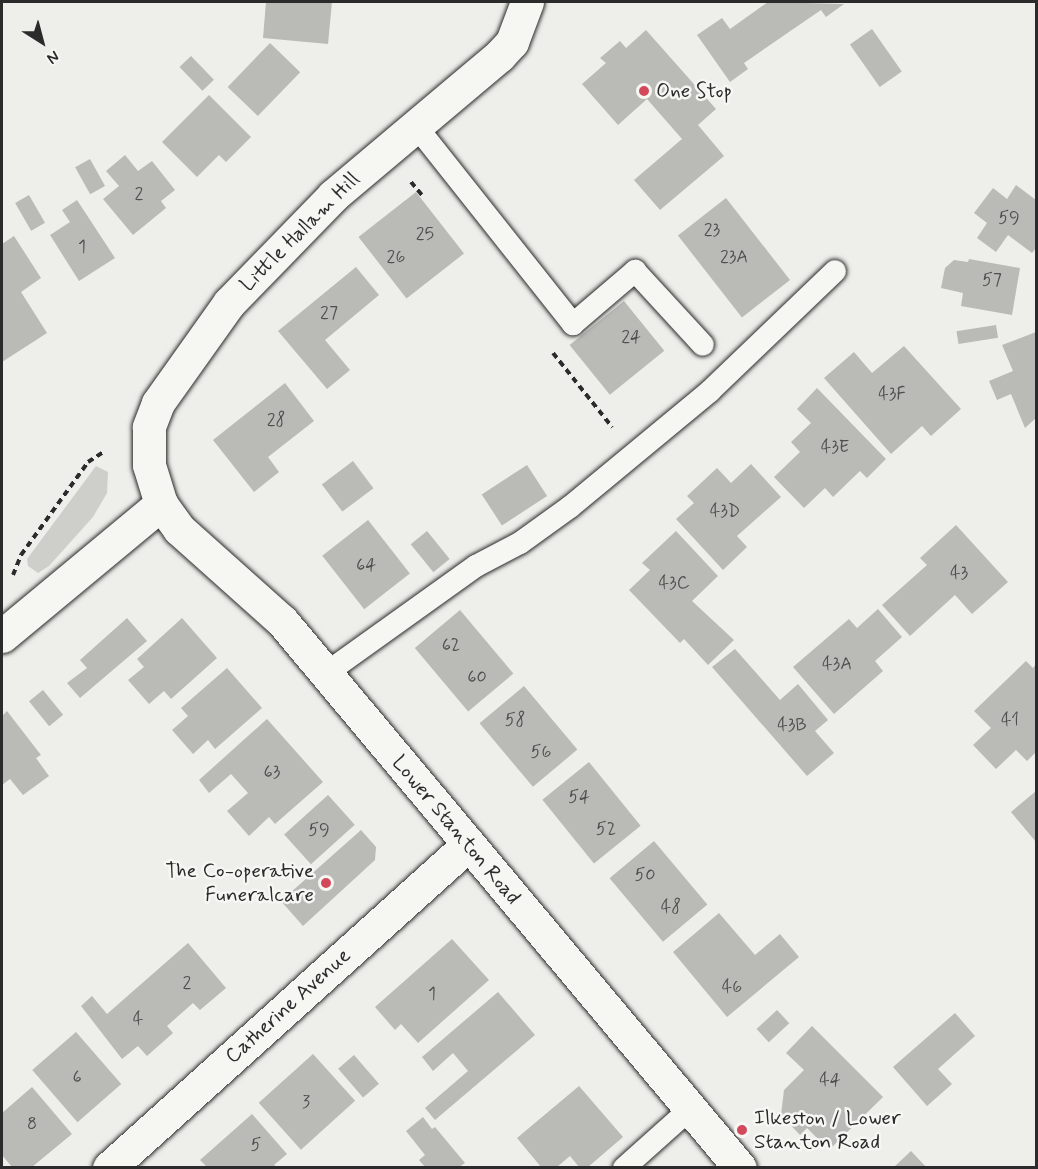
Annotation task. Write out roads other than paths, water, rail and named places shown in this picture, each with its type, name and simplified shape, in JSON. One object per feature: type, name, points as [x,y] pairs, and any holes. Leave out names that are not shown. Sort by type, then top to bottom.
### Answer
[{"type":"main road","name":"Little Hallam Hill","points":[[161,504],[153,485],[148,445],[158,404],[171,380],[229,303],[289,238],[512,42],[527,2]]},
{"type":"main road","points":[[2,636],[161,504]]},
{"type":"main road","name":"Lower Stanton Road","points":[[161,504],[192,543],[268,606],[740,1167]]},
{"type":"main road","name":"Catherine Avenue","points":[[109,1167],[468,845]]},
{"type":"lane","points":[[416,126],[573,324],[635,271],[703,345]]},
{"type":"lane","points":[[325,674],[476,566],[520,543],[570,507],[710,391],[835,270]]},
{"type":"lane","points":[[624,1167],[690,1109]]},
{"type":"place","name":"One Stop","points":[[644,91]]},
{"type":"place","name":"The Co-operative Funeralcare","points":[[326,883]]},
{"type":"place","name":"Ilkeston / Lower Stanton Road","points":[[742,1130]]}]
